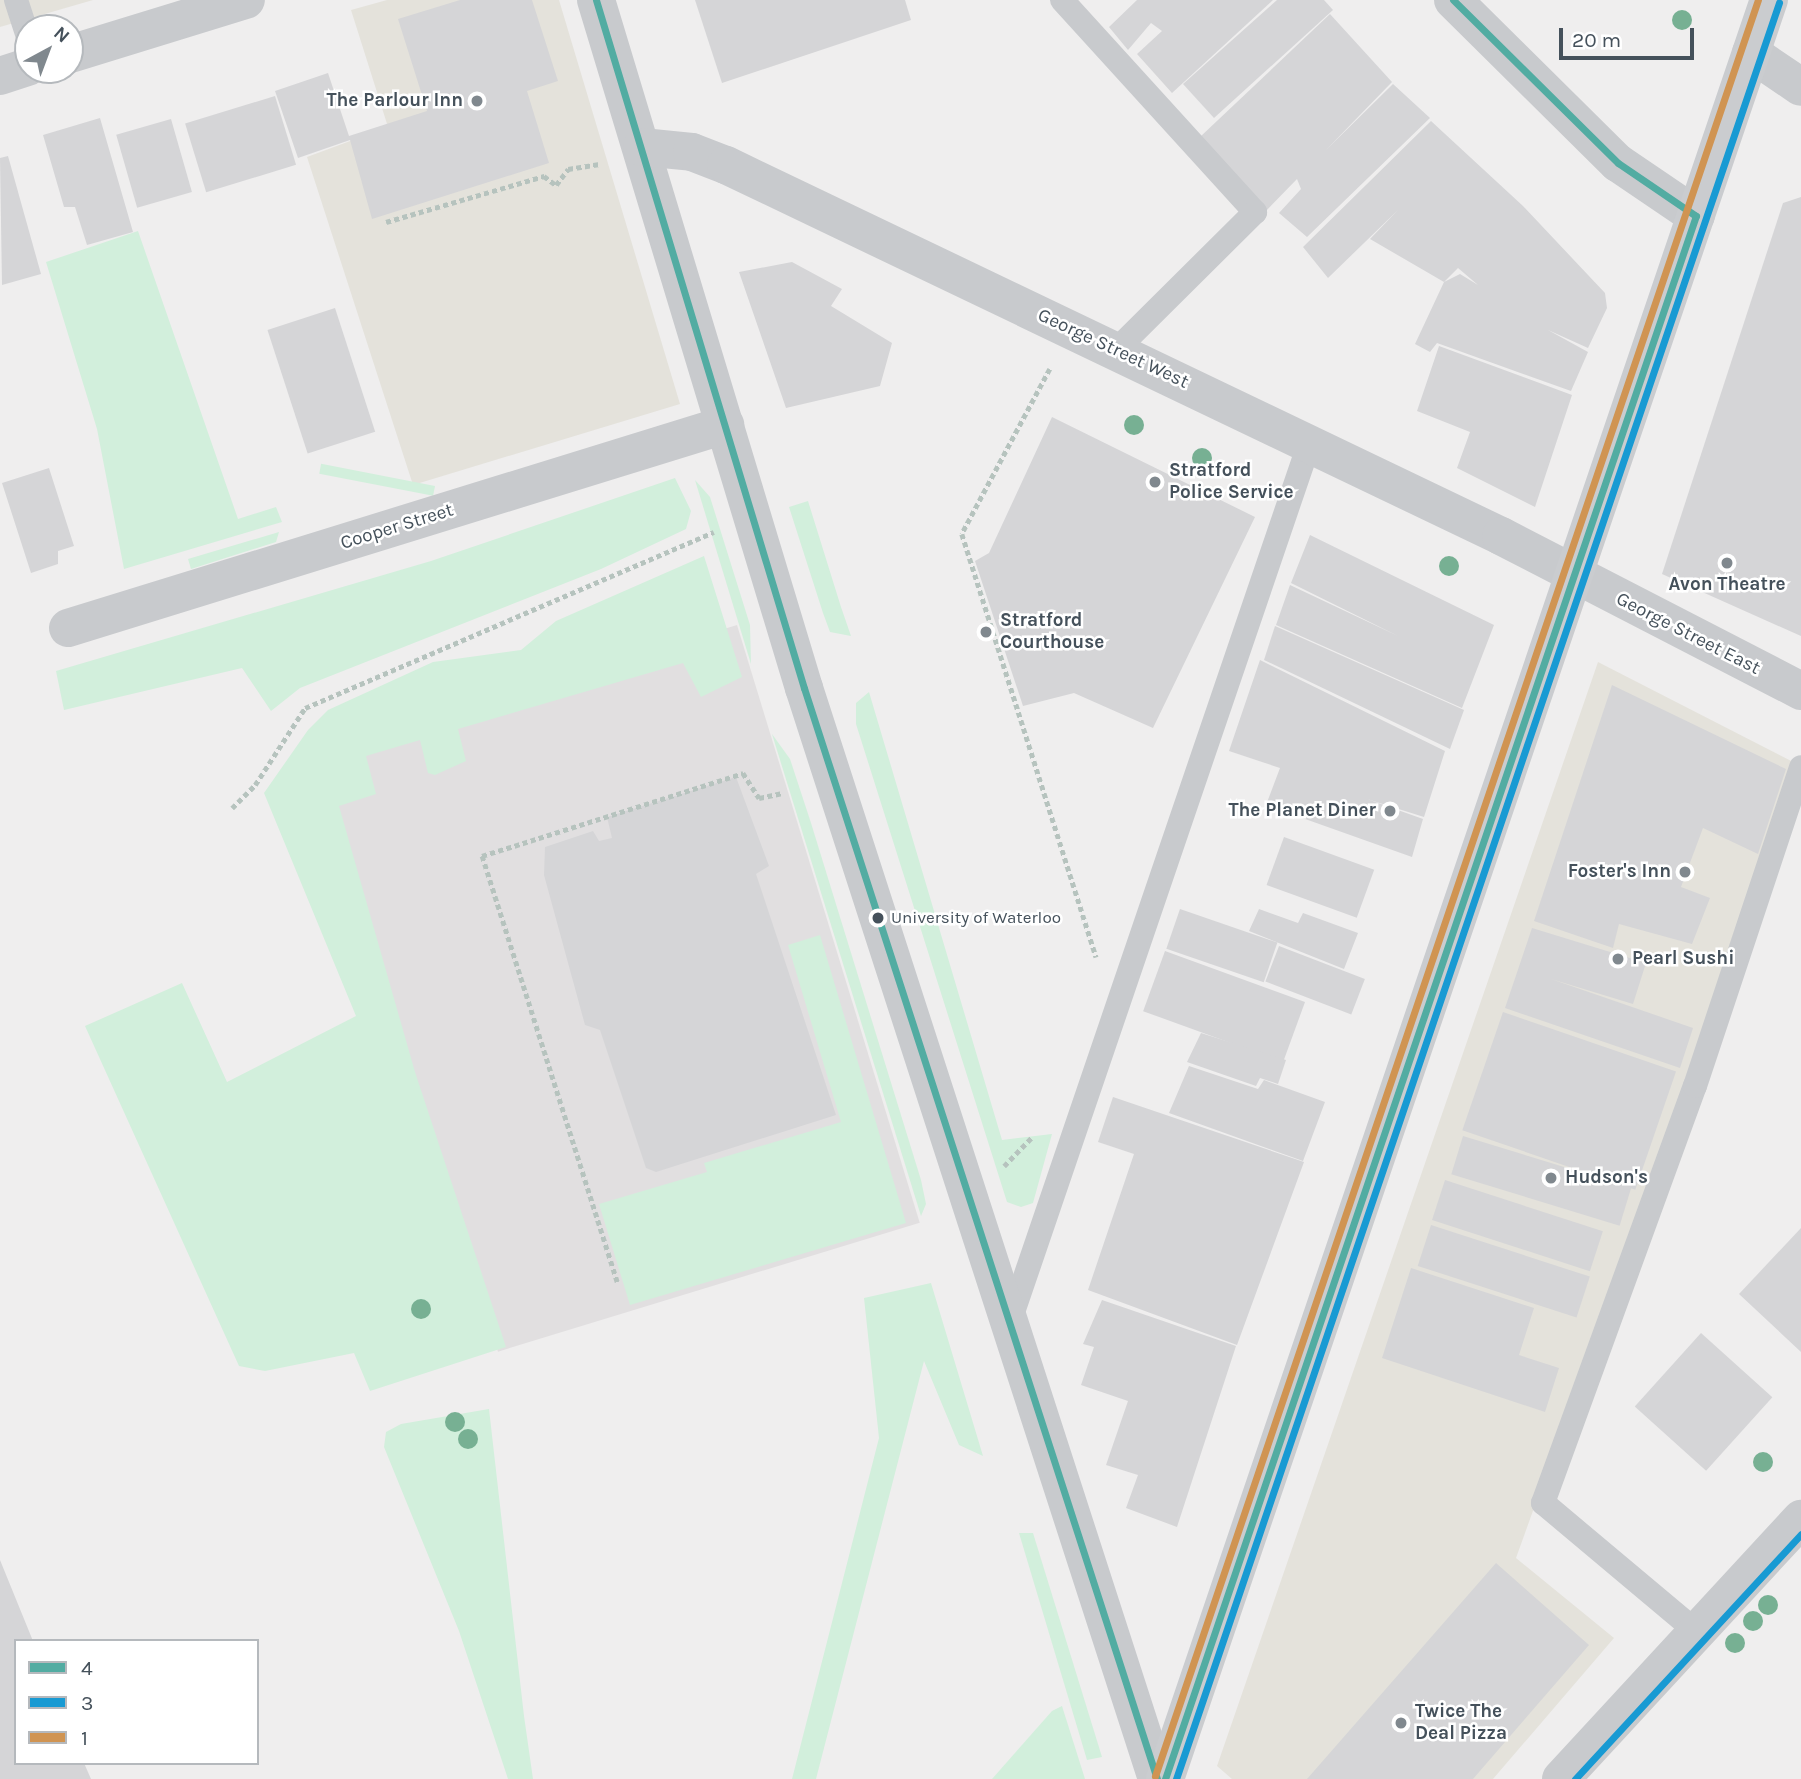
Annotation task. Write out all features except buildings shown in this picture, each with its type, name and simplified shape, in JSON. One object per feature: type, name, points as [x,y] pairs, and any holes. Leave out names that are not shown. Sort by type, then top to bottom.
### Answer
[{"type":"main road","points":[[1165,1779],[1769,0]]},
{"type":"street","points":[[84,50],[246,0]]},
{"type":"street","points":[[596,0],[752,512],[1008,1328],[1157,1779]]},
{"type":"street","points":[[1453,0],[1618,163],[1696,216]]},
{"type":"street","points":[[1751,53],[1801,87]]},
{"type":"street","name":"George Street West","points":[[642,147],[692,152],[726,165],[1117,349],[1575,577]]},
{"type":"street","name":"Cooper Street","points":[[68,628],[726,425]]},
{"type":"street","name":"George Street East","points":[[1575,577],[1801,691]]},
{"type":"street","points":[[1561,1779],[1697,1632],[1797,1532]]},
{"type":"lane","points":[[1062,0],[1255,212],[1117,349]]},
{"type":"lane","points":[[1008,1328],[1309,444]]},
{"type":"lane","points":[[1697,1632],[1543,1503],[1695,1086],[1801,767]]},
{"type":"path","points":[[386,222],[544,176],[556,185],[568,169],[601,164]]},
{"type":"path","points":[[1050,369],[962,534],[1099,965]]},
{"type":"path","points":[[232,808],[255,785],[305,708],[752,512]]},
{"type":"path","points":[[617,1282],[482,856],[743,773],[759,799],[782,793]]},
{"type":"path","points":[[1000,1171],[1038,1127]]},
{"type":"shaded area","points":[[0,0],[93,0],[45,14],[14,14],[14,23],[0,27]]},
{"type":"shaded area","points":[[387,0],[559,0],[680,404],[413,485],[307,157],[388,127],[351,10]]},
{"type":"shaded area","name":"University of Waterloo","points":[[737,625],[920,1223],[498,1352],[315,754]]},
{"type":"shaded area","points":[[1598,662],[1801,766],[1516,1558],[1614,1638],[1493,1779],[1232,1779],[1217,1766]]},
{"type":"green space","points":[[138,231],[238,519],[276,507],[282,522],[124,569],[97,429],[46,262]]},
{"type":"green space","points":[[321,464],[435,486],[433,496],[319,474]]},
{"type":"green space","points":[[675,478],[691,511],[686,529],[601,569],[300,688],[271,711],[242,668],[64,710],[56,671],[431,561]]},
{"type":"green space","points":[[695,480],[710,497],[750,625],[751,664]]},
{"type":"green space","points":[[808,501],[851,636],[830,632],[789,507]]},
{"type":"green space","points":[[279,532],[276,542],[191,569],[188,559]]},
{"type":"green space","points":[[704,556],[742,677],[701,697],[683,663],[458,729],[466,761],[435,775],[428,773],[420,740],[366,756],[376,794],[339,806],[415,1072],[506,1347],[370,1391],[354,1353],[265,1371],[239,1366],[85,1026],[182,983],[227,1082],[356,1016],[264,793],[308,730],[328,710],[433,662],[521,650],[556,621]]},
{"type":"green space","points":[[869,692],[1002,1140],[1052,1134],[1033,1203],[1021,1207],[1007,1202],[856,724],[856,703]]},
{"type":"green space","points":[[772,734],[790,759],[811,823],[921,1180],[926,1204],[921,1216]]},
{"type":"green space","points":[[820,935],[906,1223],[630,1305],[599,1204],[707,1172],[704,1163],[841,1122],[788,945]]},
{"type":"green space","points":[[931,1283],[983,1456],[959,1445],[924,1361],[816,1779],[792,1779],[879,1438],[864,1298]]},
{"type":"green space","points":[[489,1409],[533,1779],[508,1779],[459,1631],[384,1447],[386,1432],[401,1424]]},
{"type":"green space","points":[[1019,1533],[1033,1533],[1102,1757],[1087,1760]]},
{"type":"green space","points":[[1062,1706],[1085,1779],[992,1779],[1052,1711]]},
{"type":"transit line","name":"4","points":[[596,0],[804,688],[1157,1779]]},
{"type":"transit line","name":"4","points":[[1165,1779],[1696,216],[1618,163],[1453,0]]},
{"type":"transit line","name":"1","points":[[1155,1776],[1758,0]]},
{"type":"transit line","name":"3","points":[[1176,1779],[1779,3]]},
{"type":"transit line","name":"3","points":[[1575,1779],[1801,1534]]},
{"type":"place","name":"The Parlour Inn","points":[[477,101]]},
{"type":"place","name":"Stratford Police Service","points":[[1155,482]]},
{"type":"place","name":"Avon Theatre","points":[[1727,563]]},
{"type":"place","name":"Stratford Courthouse","points":[[986,632]]},
{"type":"place","name":"The Planet Diner","points":[[1390,811]]},
{"type":"place","name":"Foster's Inn","points":[[1685,872]]},
{"type":"place","name":"University of Waterloo","points":[[878,918]]},
{"type":"place","name":"Pearl Sushi","points":[[1618,959]]},
{"type":"place","name":"Hudson's","points":[[1551,1178]]},
{"type":"place","name":"Twice The Deal Pizza","points":[[1401,1723]]}]
